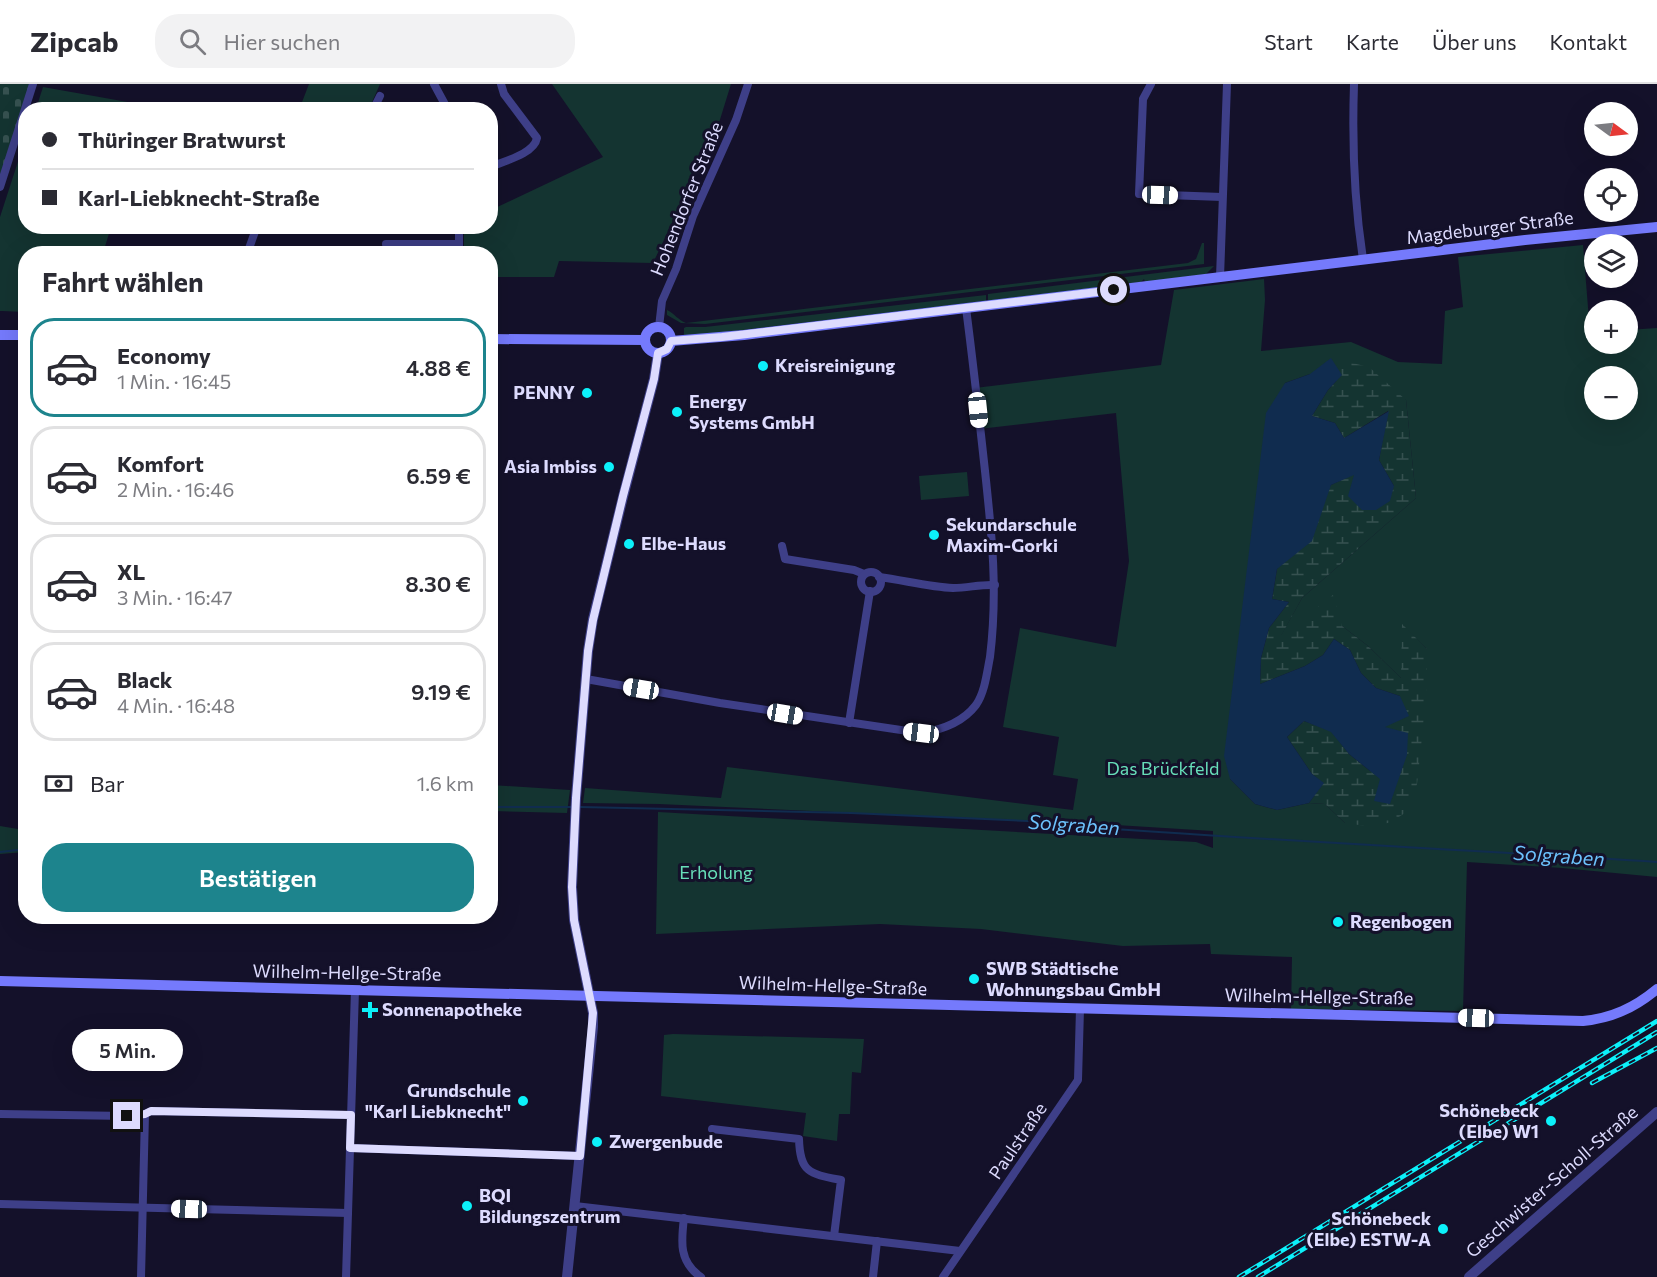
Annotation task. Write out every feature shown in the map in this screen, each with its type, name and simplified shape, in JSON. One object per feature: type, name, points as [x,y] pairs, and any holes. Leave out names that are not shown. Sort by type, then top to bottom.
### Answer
[{"type":"main road","name":"Magdeburger Straße","points":[[671,341],[733,336],[1577,234],[1657,227]]},
{"type":"main road","points":[[658,327],[667,331],[671,341],[667,349],[658,353],[648,348],[645,340],[650,330],[658,327]]},
{"type":"main road","points":[[0,335],[18,335]]},
{"type":"main road","points":[[498,339],[645,340]]},
{"type":"main road","name":"Wilhelm-Hellge-Straße","points":[[0,981],[1583,1021],[1612,1017],[1657,989]]},
{"type":"street","points":[[27,102],[33,84]]},
{"type":"street","points":[[434,84],[444,102]]},
{"type":"street","points":[[498,164],[529,150],[536,143],[537,138],[504,94],[501,84]]},
{"type":"street","name":"Hohendorfer Straße","points":[[658,327],[662,302],[676,269],[693,216],[733,128],[748,84]]},
{"type":"street","points":[[1151,84],[1143,99],[1139,194],[1222,197]]},
{"type":"street","points":[[1220,277],[1227,84]]},
{"type":"street","points":[[1354,84],[1356,210],[1363,259]]},
{"type":"street","points":[[377,102],[380,96]]},
{"type":"street","points":[[0,187],[18,131]]},
{"type":"street","points":[[386,244],[459,244],[459,234]]},
{"type":"street","points":[[586,679],[720,703],[921,733],[946,726],[966,716],[977,703],[984,686],[994,626],[995,585],[994,554],[966,308]]},
{"type":"street","points":[[567,1277],[593,1027],[591,996],[574,920],[573,898],[575,808],[586,679],[593,620],[654,379],[658,353]]},
{"type":"street","points":[[782,546],[785,559],[854,570],[864,574],[874,573],[879,577],[950,588],[995,585]]},
{"type":"street","points":[[864,574],[861,579],[862,585],[870,591]]},
{"type":"street","points":[[870,591],[879,587],[879,577]]},
{"type":"street","points":[[849,723],[870,591]]},
{"type":"street","points":[[346,1277],[355,990]]},
{"type":"street","name":"Paulstraße","points":[[943,1277],[1078,1080],[1080,1009]]},
{"type":"street","points":[[0,1114],[127,1116],[151,1111],[351,1115]]},
{"type":"street","name":"Geschwister-Scholl-Straße","points":[[1469,1277],[1657,1112]]},
{"type":"street","points":[[141,1277],[145,1114]]},
{"type":"street","points":[[712,1129],[799,1139],[800,1156],[805,1168],[816,1175],[841,1180],[834,1236]]},
{"type":"street","points":[[350,1148],[580,1156]]},
{"type":"street","points":[[0,1204],[348,1213]]},
{"type":"street","points":[[575,1206],[960,1251]]},
{"type":"street","points":[[684,1218],[681,1248],[683,1255],[688,1265],[701,1277]]},
{"type":"street","points":[[873,1277],[877,1241]]},
{"type":"green space","points":[[0,84],[30,84],[24,102],[18,102],[18,121],[0,176]]},
{"type":"green space","points":[[309,84],[380,84],[372,102],[302,102]]},
{"type":"green space","points":[[552,84],[731,84],[718,126],[653,263],[559,261],[554,277],[498,277],[498,246],[464,246],[464,234],[498,234],[498,207],[603,157]]},
{"type":"green space","points":[[43,87],[128,102],[38,102]]},
{"type":"green space","points":[[18,162],[18,234],[109,234],[105,246],[18,246],[18,312],[0,311],[0,217]]},
{"type":"green space","points":[[1204,243],[1204,264],[705,324],[681,323],[667,315],[667,310],[686,323],[1188,263],[1196,259]]},
{"type":"green space","points":[[1583,245],[1584,288],[1586,288],[1587,300],[1584,300],[1584,354],[1638,354],[1638,329],[1657,328],[1657,877],[1467,862],[1463,1011],[1291,1009],[1292,957],[1211,954],[1210,944],[1123,946],[981,929],[880,924],[656,934],[658,812],[1196,842],[1213,848],[1213,831],[659,804],[583,803],[585,788],[721,798],[727,767],[1073,810],[1078,779],[1053,775],[1059,737],[1003,727],[1020,628],[1116,647],[1129,561],[1116,413],[979,429],[975,388],[1161,365],[1174,290],[1264,279],[1265,300],[1261,351],[1351,342],[1398,362],[1442,364],[1445,311],[1463,307],[1458,257]],"holes":[[[1310,374],[1406,400],[1416,498],[1302,598],[1280,637],[1342,626],[1368,646],[1402,679],[1402,625],[1427,649],[1345,823],[1325,804],[1309,803],[1277,810],[1255,804],[1230,779],[1285,383]]]},
{"type":"green space","points":[[1214,266],[1206,274],[1145,282],[1144,279],[1141,282],[988,301],[988,294]]},
{"type":"green space","points":[[986,295],[986,301],[719,333],[684,335],[686,327],[705,327]]},
{"type":"green space","points":[[1331,358],[1369,367],[1406,400],[1416,498],[1302,598],[1281,636],[1333,595],[1342,626],[1368,646],[1401,678],[1402,624],[1427,649],[1426,699],[1417,784],[1408,811],[1391,822],[1373,827],[1345,823],[1325,804],[1309,803],[1323,783],[1312,774],[1287,737],[1304,721],[1331,731],[1349,754],[1380,779],[1374,801],[1390,804],[1384,727],[1400,696],[1376,688],[1361,673],[1350,650],[1334,639],[1323,655],[1305,666],[1260,684],[1261,658],[1269,628],[1289,602],[1272,599],[1277,569],[1331,485],[1354,474],[1394,486],[1379,460],[1388,411],[1344,438],[1335,423],[1312,416],[1328,390],[1342,375]]},
{"type":"green space","points":[[967,472],[969,496],[921,500],[919,476]]},
{"type":"green space","points":[[498,785],[570,790],[567,813],[498,811]]},
{"type":"green space","points":[[0,826],[18,829],[18,853],[0,854]]},
{"type":"green space","points":[[664,1035],[864,1039],[861,1073],[852,1072],[850,1114],[839,1114],[837,1141],[803,1136],[806,1113],[661,1096]]},
{"type":"water","points":[[1331,358],[1342,375],[1328,390],[1312,416],[1335,423],[1344,438],[1389,411],[1379,460],[1394,486],[1390,501],[1376,510],[1362,510],[1348,496],[1354,475],[1331,485],[1312,541],[1277,569],[1272,599],[1289,602],[1269,628],[1261,658],[1260,684],[1305,666],[1323,655],[1334,639],[1350,650],[1361,673],[1376,688],[1400,696],[1409,716],[1385,727],[1408,733],[1407,755],[1390,804],[1374,801],[1380,779],[1349,754],[1331,732],[1304,721],[1287,737],[1312,774],[1324,783],[1309,803],[1277,810],[1255,804],[1230,779],[1224,756],[1266,413],[1285,383],[1310,374]]},
{"type":"waterway","name":"Solgraben","points":[[498,807],[572,807]]},
{"type":"waterway","name":"Solgraben","points":[[580,807],[851,813],[1050,822],[1057,825],[1282,840],[1657,862]]},
{"type":"waterway","name":"Solgraben","points":[[0,852],[18,850]]},
{"type":"railway","points":[[1239,1277],[1657,1021]]},
{"type":"railway","points":[[1258,1277],[1657,1032]]},
{"type":"railway","points":[[1592,1083],[1657,1048]]},
{"type":"place","name":"Kreisreinigung","points":[[763,366]]},
{"type":"place","name":"PENNY","points":[[587,393]]},
{"type":"place","name":"Energy Systems GmbH","points":[[677,412]]},
{"type":"place","name":"Asia Imbiss","points":[[609,467]]},
{"type":"place","name":"Sekundarschule Maxim-Gorki","points":[[934,535]]},
{"type":"place","name":"Elbe-Haus","points":[[629,544]]},
{"type":"place","name":"Regenbogen","points":[[1338,922]]},
{"type":"place","name":"SWB Städtische Wohnungsbau GmbH","points":[[974,979]]},
{"type":"place","name":"Sonnenapotheke","points":[[370,1010]]},
{"type":"place","name":"Grundschule \"Karl Liebknecht\"","points":[[523,1101]]},
{"type":"place","name":"Schönebeck (Elbe) W1","points":[[1551,1121]]},
{"type":"place","name":"Zwergenbude","points":[[597,1142]]},
{"type":"place","name":"BQI Bildungszentrum","points":[[467,1206]]},
{"type":"place","name":"Schönebeck (Elbe) ESTW-A","points":[[1443,1229]]},
{"type":"route","points":[[127,1116],[151,1111],[351,1115],[350,1148],[580,1156],[593,1013],[574,920],[572,887],[576,798],[588,651],[593,620],[654,379],[658,353],[667,349],[671,341],[722,337],[1114,290]]},
{"type":"park label","name":"Das Brückfeld","points":[[1163,769]]},
{"type":"park label","name":"Erholung","points":[[716,873]]}]
